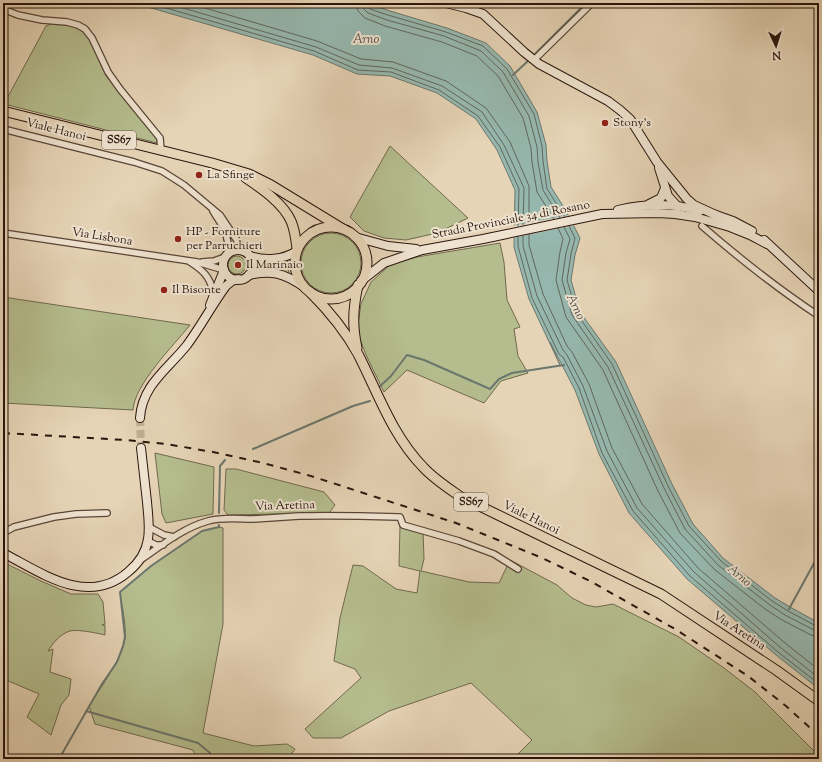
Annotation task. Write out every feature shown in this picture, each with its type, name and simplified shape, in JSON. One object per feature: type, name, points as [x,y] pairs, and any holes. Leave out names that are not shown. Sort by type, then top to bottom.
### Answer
[{"type":"main road","points":[[446,3],[483,14],[534,60],[608,101],[620,110],[634,125],[657,162],[687,199],[694,205],[718,216]]},
{"type":"main road","name":"SS67","points":[[3,111],[212,163],[249,174],[271,185],[343,229]]},
{"type":"main road","points":[[657,162],[668,196],[676,206],[695,217]]},
{"type":"main road","name":"SS67","points":[[235,171],[260,188],[278,203],[287,214],[295,232],[297,250]]},
{"type":"main road","points":[[658,213],[676,206],[680,197],[675,185]]},
{"type":"main road","points":[[632,207],[650,203],[661,198],[666,188]]},
{"type":"main road","name":"Strada Provinciale 34 di Rosano","points":[[360,284],[384,263],[422,250],[483,239],[632,207],[676,206],[718,216],[733,221],[748,229],[756,234],[819,291]]},
{"type":"main road","name":"Strada Provinciale 34 di Rosano","points":[[603,214],[658,213],[695,217],[741,231],[767,244]]},
{"type":"main road","points":[[228,254],[235,250],[257,259],[278,258],[290,255],[297,250],[303,240],[316,230],[332,227],[343,229]]},
{"type":"main road","name":"Viale Hanoi","points":[[343,229],[355,237],[361,244],[365,253],[365,272],[360,284],[354,309],[353,330],[358,354]]},
{"type":"main road","name":"Strada Provinciale 34 di Rosano","points":[[355,237],[403,249],[422,250]]},
{"type":"main road","name":"Viale Hanoi","points":[[297,250],[295,270],[298,279],[342,327],[358,354],[390,421],[406,446],[423,467],[443,485],[461,497],[597,564],[644,585]]},
{"type":"main road","name":"Viale Hanoi","points":[[224,270],[223,266],[228,254]]},
{"type":"main road","points":[[247,254],[252,266],[249,275]]},
{"type":"main road","points":[[224,270],[230,278],[238,279]]},
{"type":"main road","points":[[208,313],[224,270]]},
{"type":"main road","name":"Viale Hanoi","points":[[238,279],[262,272],[276,273],[291,278],[319,297],[330,299],[341,297],[350,293],[360,284]]},
{"type":"main road","points":[[140,418],[143,402],[154,381],[187,345],[226,286],[232,281],[238,279]]},
{"type":"main road","name":"Via Aretina","points":[[3,553],[66,585],[82,587],[100,586],[112,582],[124,575],[138,562],[144,553],[148,541],[149,527],[141,448]]},
{"type":"main road","name":"Via Aretina","points":[[644,585],[661,594],[776,670],[819,702]]},
{"type":"street","points":[[534,60],[592,3]]},
{"type":"street","points":[[3,9],[18,15],[42,20],[67,22],[85,29],[92,38],[108,72],[160,138],[161,150]]},
{"type":"street","name":"Viale Hanoi","points":[[3,129],[134,162],[162,171],[184,185],[220,215],[226,222],[234,239],[247,254]]},
{"type":"street","name":"Viale Hanoi","points":[[209,206],[225,230],[228,254]]},
{"type":"street","points":[[702,226],[736,255],[796,301],[819,316]]},
{"type":"street","name":"Via Lisbona","points":[[3,233],[197,262],[214,261],[228,254]]},
{"type":"street","points":[[188,261],[202,270],[206,275],[214,294]]},
{"type":"street","name":"Via Lisbona","points":[[197,262],[224,270]]},
{"type":"street","points":[[3,533],[14,527],[54,517],[76,514],[107,513]]},
{"type":"street","name":"Via Aretina","points":[[138,562],[174,537],[195,525],[208,521],[300,516],[400,517],[403,525],[459,541],[494,554],[518,569]]},
{"type":"street","points":[[149,527],[164,535],[174,537]]},
{"type":"street","points":[[148,541],[156,545],[163,545]]},
{"type":"green space","points":[[54,23],[80,29],[90,39],[106,76],[157,138],[157,143],[4,104],[46,26]]},
{"type":"green space","points":[[390,146],[468,218],[437,233],[406,240],[384,238],[364,231],[350,217]]},
{"type":"green space","points":[[331,233],[348,238],[356,246],[361,263],[356,280],[348,288],[331,293],[314,288],[306,280],[301,263],[306,246],[314,238]]},
{"type":"green space","points":[[500,243],[504,262],[507,300],[520,327],[514,329],[518,356],[528,373],[501,381],[484,403],[407,370],[384,392],[366,355],[357,331],[361,304],[371,282],[391,264],[417,257]]},
{"type":"green space","points":[[237,256],[244,258],[246,265],[244,272],[237,274],[230,272],[228,265],[230,258]]},
{"type":"green space","points":[[287,259],[289,274],[256,270],[257,262]]},
{"type":"green space","points":[[3,297],[190,325],[147,377],[135,400],[133,410],[3,403]]},
{"type":"green space","points":[[155,453],[214,467],[213,514],[166,523],[162,514]]},
{"type":"green space","points":[[226,469],[236,469],[324,492],[335,505],[329,513],[228,515],[224,510]]},
{"type":"green space","points":[[400,526],[423,531],[424,559],[421,571],[469,582],[499,583],[510,560],[557,585],[572,598],[586,605],[596,607],[613,604],[679,637],[724,668],[755,692],[819,756],[819,759],[518,759],[516,756],[532,740],[471,683],[389,711],[341,738],[313,738],[305,729],[361,678],[355,669],[334,661],[340,618],[353,565],[363,566],[396,589],[417,593],[420,571],[399,566]]},
{"type":"green space","points":[[219,527],[223,528],[223,624],[203,733],[254,746],[287,744],[295,749],[288,759],[197,759],[193,750],[95,724],[89,706],[116,664],[123,646],[125,627],[120,592],[151,566],[202,531]]},
{"type":"green space","points":[[3,562],[71,594],[98,594],[103,602],[105,624],[102,625],[105,625],[105,635],[82,631],[66,632],[48,651],[53,649],[50,672],[71,679],[69,695],[61,705],[51,735],[27,717],[39,694],[6,680],[3,681]]},
{"type":"water","name":"Arno","points":[[134,3],[367,3],[447,28],[486,43],[510,66],[537,112],[546,145],[551,187],[565,209],[580,238],[575,255],[571,280],[580,312],[616,362],[672,484],[693,524],[723,558],[775,598],[819,623],[819,689],[776,655],[687,579],[629,513],[599,454],[575,390],[550,342],[560,365],[529,299],[514,247],[515,190],[497,150],[476,119],[437,93],[390,76],[357,74],[313,55]]},
{"type":"pier","points":[[570,215],[576,225],[512,238],[512,226]]},
{"type":"waterway","points":[[533,56],[586,3]]},
{"type":"waterway","points":[[513,75],[530,59]]},
{"type":"waterway","points":[[377,389],[391,376],[407,355],[424,360],[490,389],[499,379],[512,373],[564,365]]},
{"type":"waterway","points":[[253,449],[353,406],[370,401]]},
{"type":"waterway","points":[[219,513],[220,466],[225,460]]},
{"type":"waterway","points":[[59,759],[102,684],[117,662],[123,646],[125,637],[120,592],[151,566],[202,531],[219,527],[219,525]]},
{"type":"waterway","points":[[789,609],[819,554]]},
{"type":"waterway","points":[[86,711],[198,743],[210,753],[211,759]]},
{"type":"tunnel","points":[[140,418],[141,448]]},
{"type":"railway","points":[[3,433],[125,440],[166,444],[213,452],[263,463],[311,476],[456,523],[540,557],[590,581],[675,629],[748,676],[786,706],[819,736]]},
{"type":"place","name":"Stony's","points":[[605,123]]},
{"type":"place","name":"La Sfinge","points":[[199,175]]},
{"type":"place","name":"HP - Forniture per Parruchieri","points":[[178,239]]},
{"type":"place","name":"Il Marinaio","points":[[238,265]]},
{"type":"place","name":"Il Bisonte","points":[[164,290]]}]
